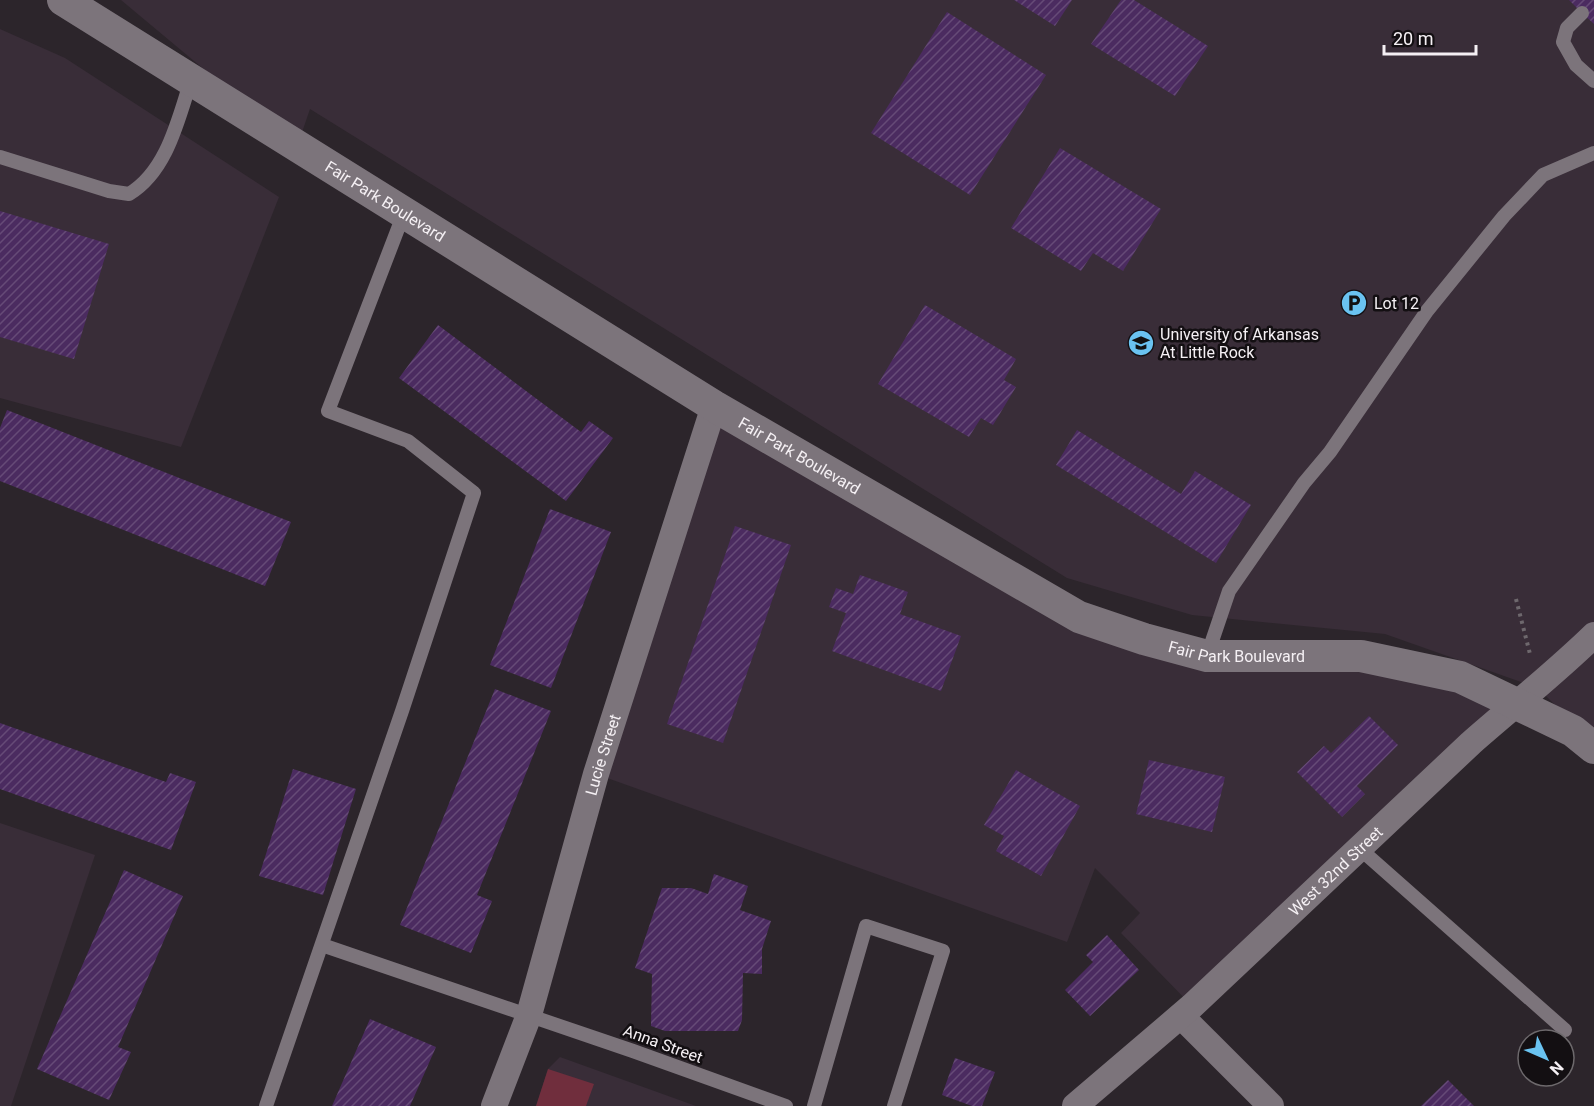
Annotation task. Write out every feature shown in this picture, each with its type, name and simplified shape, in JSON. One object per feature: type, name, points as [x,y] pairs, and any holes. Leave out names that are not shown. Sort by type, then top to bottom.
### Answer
[{"type":"street","name":"Fair Park Boulevard","points":[[63,0],[714,406],[1079,617],[1144,639],[1208,656],[1281,658],[1361,656],[1460,677],[1518,702],[1573,731],[1594,748]]},
{"type":"street","name":"Lucie Street","points":[[494,1106],[529,1015],[596,774],[714,406]]},
{"type":"street","name":"West 32nd Street","points":[[1075,1106],[1181,1016],[1359,848],[1518,702],[1538,688],[1594,634]]},
{"type":"street","points":[[1181,1016],[1271,1106]]},
{"type":"lane","points":[[1582,13],[1567,28],[1563,42],[1576,65],[1594,81]]},
{"type":"lane","points":[[0,157],[129,194],[154,174],[179,120],[191,80]]},
{"type":"lane","points":[[1208,656],[1229,591],[1428,312],[1504,216],[1543,175],[1594,153]]},
{"type":"lane","points":[[267,1106],[474,493],[408,441],[328,411],[404,213]]},
{"type":"lane","points":[[1359,848],[1563,1028]]},
{"type":"lane","points":[[814,1106],[866,926],[943,951],[894,1106]]},
{"type":"lane","name":"Anna Street","points":[[322,945],[786,1106]]},
{"type":"path","points":[[1516,599],[1530,654]]},
{"type":"shaded area","name":"University of Arkansas At Little Rock","points":[[121,0],[1594,0],[1594,744],[1538,688],[1385,634],[1192,615],[1067,578],[310,109],[297,147]]},
{"type":"shaded area","points":[[0,29],[65,58],[279,197],[181,447],[0,398]]},
{"type":"shaded area","points":[[714,406],[1079,617],[1207,656],[1361,656],[1518,702],[1192,1006],[1121,933],[1140,913],[1095,868],[1067,942],[596,774]]},
{"type":"shaded area","points":[[0,823],[95,855],[11,1106],[0,1106]]},
{"type":"shaded area","points":[[560,1057],[696,1106],[536,1106],[548,1069]]},
{"type":"shaded area","points":[[548,1069],[594,1084],[586,1106],[536,1106]]},
{"type":"building","points":[[1014,0],[1072,0],[1055,26]]},
{"type":"building","points":[[1121,0],[1134,0],[1208,46],[1175,96],[1091,44]]},
{"type":"building","points":[[1569,0],[1594,0],[1594,24],[1582,13]]},
{"type":"building","points":[[947,12],[1046,75],[970,195],[871,133]]},
{"type":"building","points":[[1060,148],[1161,209],[1123,271],[1093,253],[1081,271],[1011,228]]},
{"type":"building","points":[[0,211],[109,244],[74,359],[0,337]]},
{"type":"building","points":[[925,305],[1016,359],[1004,380],[1016,387],[993,425],[981,418],[969,437],[878,384]]},
{"type":"building","points":[[438,325],[581,432],[589,421],[613,438],[566,501],[399,378]]},
{"type":"building","points":[[7,410],[291,522],[265,586],[0,481],[0,428]]},
{"type":"building","points":[[1077,430],[1181,494],[1195,471],[1251,505],[1216,563],[1056,465]]},
{"type":"building","points":[[550,509],[611,532],[551,688],[490,665]]},
{"type":"building","points":[[735,526],[791,545],[723,743],[667,724]]},
{"type":"building","points":[[860,575],[908,592],[900,614],[961,636],[941,691],[832,651],[846,613],[829,607],[836,588],[853,594]]},
{"type":"building","points":[[495,689],[551,711],[477,895],[492,901],[471,953],[400,925]]},
{"type":"building","points":[[1369,716],[1398,745],[1357,786],[1365,794],[1342,817],[1297,772],[1324,746],[1331,753]]},
{"type":"building","points":[[0,723],[166,782],[170,773],[196,782],[171,850],[0,789]]},
{"type":"building","points":[[1149,760],[1225,777],[1212,832],[1136,814]]},
{"type":"building","points":[[293,769],[356,789],[323,895],[259,876]]},
{"type":"building","points":[[1016,770],[1080,806],[1041,876],[996,851],[1004,836],[984,825]]},
{"type":"building","points":[[124,870],[183,896],[118,1047],[131,1052],[109,1100],[37,1069]]},
{"type":"building","points":[[714,874],[748,886],[740,910],[771,921],[762,949],[762,974],[743,973],[742,1020],[738,1031],[665,1031],[651,1026],[652,974],[635,968],[662,888],[691,888],[708,894]]},
{"type":"building","points":[[1107,935],[1139,970],[1090,1016],[1065,990],[1093,962],[1086,955]]},
{"type":"building","points":[[370,1019],[436,1047],[410,1106],[332,1106]]},
{"type":"building","points":[[955,1058],[995,1072],[982,1106],[972,1106],[942,1095]]},
{"type":"building","points":[[1448,1080],[1474,1106],[1421,1106]]},
{"type":"place","name":"Lot 12","points":[[1354,303]]},
{"type":"place","name":"University of Arkansas At Little Rock","points":[[1141,343]]}]
